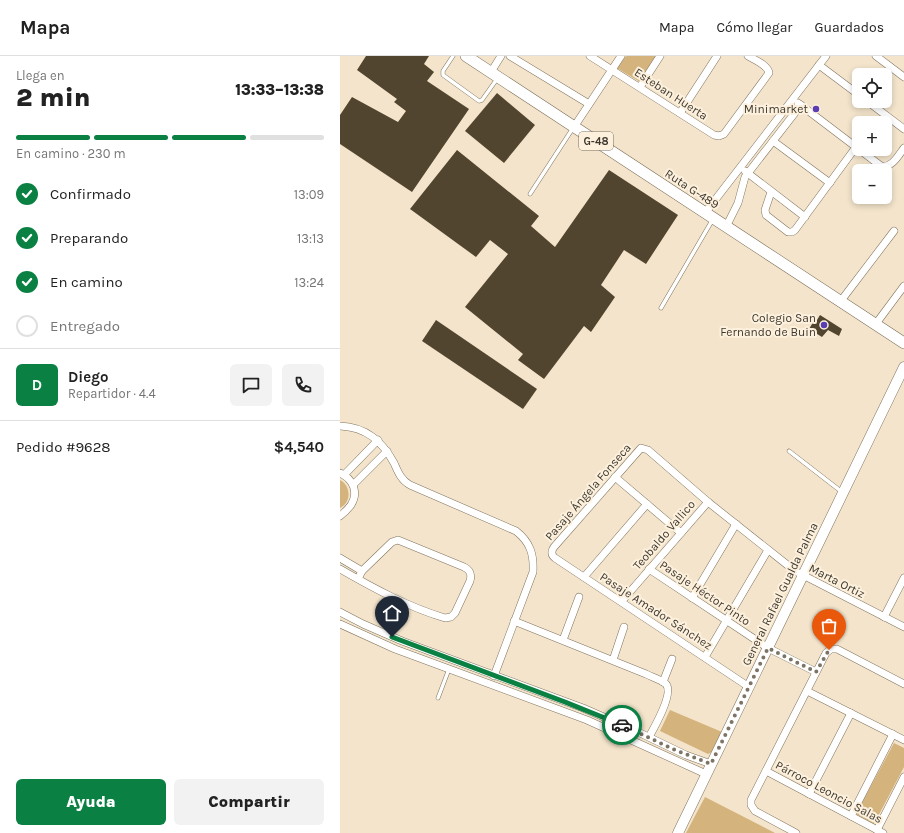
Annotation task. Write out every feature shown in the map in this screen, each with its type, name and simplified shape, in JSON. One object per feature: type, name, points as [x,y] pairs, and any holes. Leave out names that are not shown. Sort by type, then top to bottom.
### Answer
[{"type":"main road","name":"Ruta G-489","points":[[466,56],[904,344]]},
{"type":"main road","name":"General Rafael Gualda Palma","points":[[678,833],[904,367]]},
{"type":"street","points":[[494,75],[501,56]]},
{"type":"street","points":[[510,56],[589,104]]},
{"type":"street","name":"Esteban Huerta","points":[[590,56],[714,135],[719,136],[724,134],[768,75],[769,71],[766,67],[748,56]]},
{"type":"street","points":[[574,127],[621,56]]},
{"type":"street","points":[[640,87],[660,56]]},
{"type":"street","points":[[680,113],[717,56]]},
{"type":"street","points":[[709,216],[740,168],[826,56]]},
{"type":"street","points":[[876,56],[904,77]]},
{"type":"street","points":[[819,65],[852,90]]},
{"type":"street","points":[[793,99],[852,144]]},
{"type":"street","points":[[726,227],[738,203],[742,185],[748,174],[801,105]]},
{"type":"street","points":[[876,108],[904,129]]},
{"type":"street","points":[[773,141],[830,182]]},
{"type":"street","points":[[868,156],[879,164],[885,166],[892,164],[904,148]]},
{"type":"street","points":[[771,192],[765,210],[766,215],[788,232],[792,232],[805,217],[852,152]]},
{"type":"street","points":[[740,168],[805,217]]},
{"type":"street","points":[[840,302],[894,231]]},
{"type":"street","points":[[875,325],[904,286]]},
{"type":"street","points":[[340,426],[357,429],[378,440],[387,451],[403,481],[516,531],[525,538],[534,561],[533,572],[494,676]]},
{"type":"street","points":[[340,516],[353,502],[355,493],[353,485],[342,474],[378,440]]},
{"type":"street","name":"Pasaje Ángela Fonseca","points":[[552,553],[554,547],[638,450],[642,448]]},
{"type":"street","name":"Marta Ortiz","points":[[642,448],[648,450],[708,502],[802,576],[904,627]]},
{"type":"street","points":[[353,485],[387,451]]},
{"type":"street","points":[[615,477],[681,533]]},
{"type":"street","name":"Teobaldo Vallico","points":[[622,601],[708,502]]},
{"type":"street","points":[[584,577],[647,504]]},
{"type":"street","points":[[692,598],[736,524]]},
{"type":"street","points":[[340,569],[358,579],[415,606],[438,616],[447,618],[455,613],[471,575],[464,567],[398,540],[392,542],[362,571],[358,579]]},
{"type":"street","points":[[705,657],[768,550]]},
{"type":"street","name":"Pasaje Amador Sánchez","points":[[552,553],[555,558],[622,601],[749,687]]},
{"type":"street","points":[[340,558],[362,571]]},
{"type":"street","name":"Pasaje Héctor Pinto","points":[[649,569],[768,648],[816,672]]},
{"type":"street","points":[[884,617],[904,578]]},
{"type":"street","points":[[563,640],[579,597]]},
{"type":"street","points":[[340,612],[402,641],[583,708],[686,755],[711,764]]},
{"type":"street","points":[[514,621],[663,682],[668,688],[668,697],[649,737]]},
{"type":"street","points":[[340,624],[395,649],[593,723],[706,774]]},
{"type":"street","points":[[612,660],[624,627]]},
{"type":"street","points":[[796,833],[755,811],[750,805],[752,798],[826,653],[831,649],[836,649],[904,684]]},
{"type":"street","points":[[663,682],[672,658]]},
{"type":"street","points":[[515,694],[518,685]]},
{"type":"street","points":[[807,691],[904,740]]},
{"type":"street","points":[[809,794],[851,713]]},
{"type":"street","points":[[851,816],[893,734]]},
{"type":"street","name":"Párroco Leoncio Salas","points":[[766,771],[880,832]]},
{"type":"street","points":[[880,832],[904,777]]},
{"type":"lane","points":[[453,56],[444,70],[443,75],[479,101],[482,100],[494,75]]},
{"type":"lane","points":[[530,194],[574,127]]},
{"type":"lane","points":[[661,308],[709,216]]},
{"type":"lane","points":[[789,451],[844,493]]},
{"type":"lane","points":[[438,698],[450,669]]},
{"type":"shaded area","points":[[626,56],[657,56],[640,82],[617,68]]},
{"type":"shaded area","points":[[340,480],[345,484],[349,495],[346,503],[340,508]]},
{"type":"shaded area","points":[[670,710],[722,732],[712,752],[708,754],[660,731]]},
{"type":"shaded area","points":[[894,743],[904,748],[904,767],[874,824],[856,814]]},
{"type":"shaded area","points":[[705,797],[775,833],[686,833]]},
{"type":"building","points":[[366,56],[429,56],[424,64],[434,72],[427,81],[469,109],[412,192],[340,144],[340,115],[352,97],[398,122],[406,111],[394,102],[397,99],[357,70]]},
{"type":"building","points":[[497,93],[535,125],[504,163],[465,131]]},
{"type":"building","points":[[457,150],[539,216],[531,226],[555,247],[609,170],[678,215],[646,264],[624,250],[601,285],[615,297],[591,332],[584,326],[544,379],[518,360],[523,354],[465,307],[508,254],[490,240],[476,257],[410,209]]},
{"type":"building","name":"Colegio San Fernando de Buin","points":[[820,315],[842,329],[839,336],[828,330],[822,337],[809,329],[815,319],[817,320]]},
{"type":"building","points":[[436,320],[537,389],[523,409],[422,341]]},
{"type":"way so far","points":[[622,725],[675,750],[711,764],[768,648],[816,672],[829,650]]},
{"type":"place","name":"Minimarket","points":[[816,109]]},
{"type":"place","name":"Colegio San Fernando de Buin","points":[[824,325]]},
{"type":"route","points":[[392,637],[592,712],[622,725]]}]
